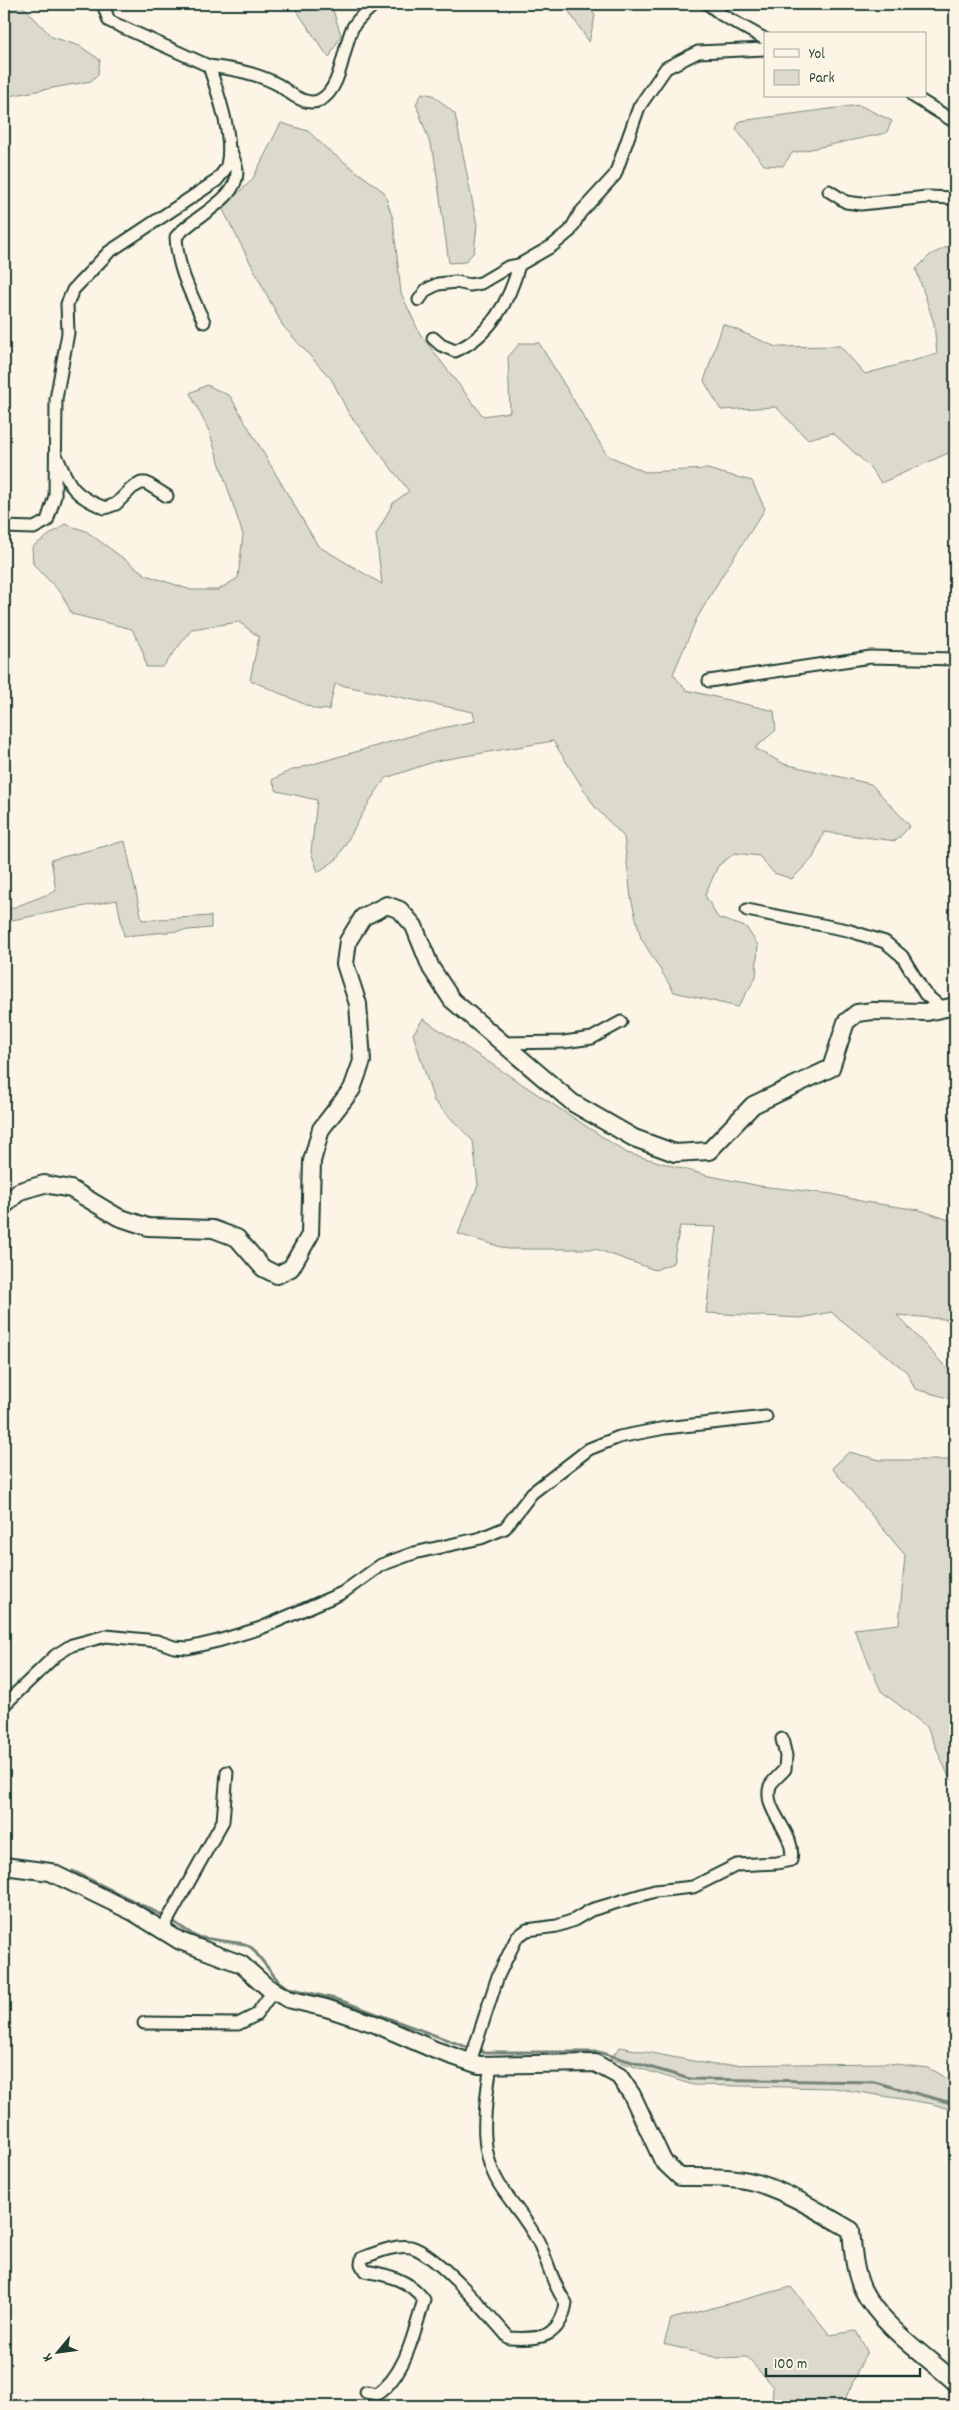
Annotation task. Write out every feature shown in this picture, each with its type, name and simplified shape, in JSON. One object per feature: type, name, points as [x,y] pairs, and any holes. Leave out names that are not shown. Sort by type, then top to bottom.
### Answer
[{"type":"street","points":[[103,4],[109,21],[209,66],[235,69],[261,77],[308,102],[318,102],[328,96],[346,55],[352,28],[375,4]]},
{"type":"street","points":[[708,4],[736,24],[764,38]]},
{"type":"street","points":[[419,300],[426,290],[438,284],[456,282],[470,285],[481,283],[508,267],[519,265],[552,246],[570,231],[580,213],[615,175],[638,107],[666,68],[698,52],[764,49]]},
{"type":"street","points":[[204,322],[184,278],[177,254],[176,237],[185,226],[212,208],[231,192],[237,170],[209,66]]},
{"type":"street","points":[[916,98],[955,122]]},
{"type":"street","points":[[4,527],[34,528],[47,522],[55,496],[56,399],[68,333],[67,304],[73,290],[109,252],[216,181],[227,167],[229,144]]},
{"type":"street","points":[[829,191],[846,202],[861,204],[927,196],[955,198]]},
{"type":"street","points":[[433,338],[455,351],[467,346],[486,330],[512,291],[519,265]]},
{"type":"street","points":[[56,453],[68,484],[77,494],[104,508],[116,504],[132,488],[141,483],[146,483],[167,496]]},
{"type":"street","points":[[709,681],[870,657],[955,659]]},
{"type":"street","points":[[4,1206],[20,1191],[44,1184],[71,1189],[118,1217],[148,1227],[213,1229],[237,1238],[263,1268],[277,1275],[290,1268],[310,1235],[312,1161],[321,1129],[352,1089],[362,1061],[358,1004],[345,964],[348,941],[363,917],[387,904],[400,910],[414,926],[431,968],[452,1000],[501,1043],[573,1103],[634,1138],[675,1153],[709,1150],[753,1105],[831,1068],[846,1022],[857,1013],[873,1011],[927,1012],[949,1008]]},
{"type":"street","points":[[747,910],[846,930],[885,942],[895,948],[902,956],[925,994],[949,1008]]},
{"type":"street","points":[[501,1043],[564,1042],[592,1038],[621,1022]]},
{"type":"street","points":[[4,1705],[56,1655],[72,1645],[106,1636],[157,1641],[174,1647],[188,1648],[218,1641],[261,1628],[342,1593],[381,1565],[414,1553],[481,1538],[505,1528],[532,1492],[589,1449],[619,1437],[665,1428],[766,1417]]},
{"type":"street","points":[[470,2062],[498,1976],[517,1937],[527,1930],[557,1926],[574,1920],[591,1910],[655,1891],[693,1887],[737,1865],[792,1860],[792,1842],[768,1798],[770,1784],[785,1769],[786,1756],[782,1740]]},
{"type":"street","points":[[162,1930],[223,1821],[227,1772]]},
{"type":"street","points":[[4,1866],[50,1872],[133,1912],[180,1941],[241,1964],[273,1991],[288,1999],[326,2008],[375,2024],[435,2050],[470,2062],[479,2065],[595,2063],[619,2076],[632,2095],[663,2162],[680,2177],[709,2177],[756,2183],[794,2198],[851,2230],[854,2256],[862,2288],[876,2312],[955,2382]]},
{"type":"street","points":[[144,2023],[238,2024],[256,2015],[273,1991]]},
{"type":"street","points":[[366,2392],[377,2394],[383,2390],[399,2370],[424,2300],[416,2289],[391,2275],[365,2271],[360,2264],[362,2258],[380,2251],[409,2247],[420,2252],[441,2268],[509,2338],[533,2339],[556,2330],[564,2315],[566,2303],[555,2288],[538,2241],[519,2210],[503,2190],[489,2165],[483,2126],[491,2064]]},
{"type":"green space","points":[[4,4],[21,4],[52,37],[80,46],[100,60],[98,74],[91,81],[4,97]]},
{"type":"green space","points":[[292,4],[331,4],[341,35],[329,58]]},
{"type":"green space","points":[[564,4],[588,4],[595,16],[589,42]]},
{"type":"green space","points":[[422,93],[433,95],[455,114],[477,225],[474,252],[465,262],[449,263],[434,155],[416,104]]},
{"type":"green space","points":[[859,105],[892,121],[886,133],[792,153],[783,166],[764,165],[736,129],[740,121]]},
{"type":"green space","points":[[281,123],[308,131],[327,149],[384,192],[393,219],[401,293],[420,334],[483,416],[510,412],[508,357],[520,343],[539,343],[607,455],[645,472],[707,469],[752,481],[765,509],[697,618],[673,674],[686,690],[774,711],[776,730],[755,748],[784,764],[871,784],[910,826],[896,841],[824,832],[813,858],[792,879],[774,873],[759,856],[735,853],[718,866],[705,895],[718,918],[746,927],[758,945],[756,977],[738,1007],[674,992],[641,938],[631,898],[624,837],[595,807],[553,741],[436,761],[386,778],[371,799],[337,859],[318,872],[311,852],[317,800],[277,791],[272,780],[289,771],[428,731],[475,721],[473,712],[335,684],[329,710],[315,709],[250,680],[259,637],[239,622],[192,629],[163,667],[146,667],[143,652],[132,629],[72,614],[61,593],[33,564],[32,547],[65,524],[86,531],[146,575],[191,590],[218,590],[238,578],[243,535],[209,431],[190,393],[207,385],[230,396],[318,546],[382,584],[376,535],[393,503],[409,491],[349,414],[332,380],[283,326],[222,208],[252,180]]},
{"type":"green space","points":[[955,243],[955,450],[881,483],[869,466],[833,433],[807,439],[776,407],[721,410],[704,381],[723,324],[776,347],[840,346],[865,374],[937,354],[934,323],[916,269],[930,255]]},
{"type":"green space","points":[[125,841],[142,920],[211,916],[211,928],[124,936],[117,900],[7,921],[7,910],[56,891],[51,860]]},
{"type":"green space","points":[[423,1019],[627,1153],[705,1175],[760,1186],[832,1194],[865,1202],[920,1210],[955,1222],[955,1320],[897,1315],[955,1377],[955,1400],[915,1389],[907,1372],[831,1312],[801,1318],[706,1313],[716,1227],[680,1226],[673,1263],[655,1270],[596,1249],[508,1249],[458,1234],[478,1185],[473,1141],[434,1101],[413,1034]]},
{"type":"green space","points":[[849,1452],[880,1460],[955,1460],[955,1782],[949,1777],[927,1727],[881,1691],[854,1629],[899,1624],[905,1555],[832,1468]]},
{"type":"green space","points":[[620,2047],[714,2065],[887,2063],[928,2068],[955,2083],[955,2111],[933,2104],[834,2088],[693,2085],[610,2059]]},
{"type":"green space","points":[[791,2287],[830,2335],[856,2331],[867,2351],[842,2406],[772,2406],[773,2387],[747,2357],[718,2358],[664,2344],[671,2319]]},
{"type":"waterway","points":[[73,1871],[166,1917]]},
{"type":"waterway","points":[[171,1920],[196,1937],[245,1944],[252,1948],[279,1982],[289,1988],[339,2000],[480,2052],[598,2052],[690,2079],[874,2082],[955,2104]]}]
